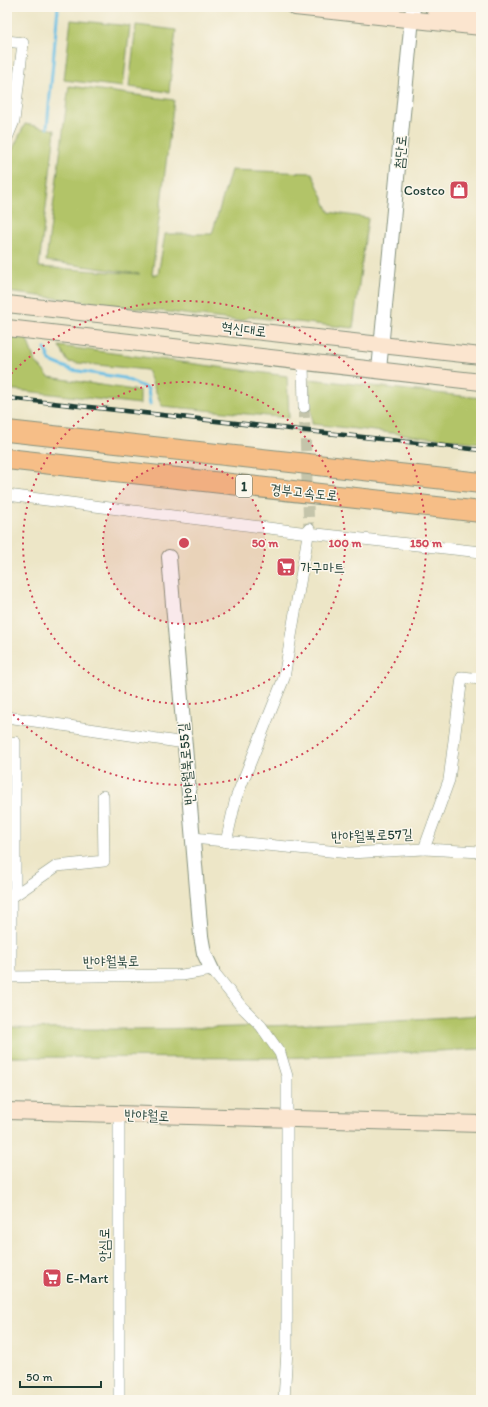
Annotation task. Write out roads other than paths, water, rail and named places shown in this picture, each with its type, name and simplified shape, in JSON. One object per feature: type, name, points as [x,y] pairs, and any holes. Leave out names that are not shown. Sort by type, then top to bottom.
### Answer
[{"type":"highway","name":"경부고속도로","points":[[7,430],[481,483]]},
{"type":"highway","name":"경부고속도로","points":[[7,460],[481,512]]},
{"type":"main road","points":[[295,7],[413,13],[481,26]]},
{"type":"main road","points":[[433,7],[481,12]]},
{"type":"main road","name":"혁신대로","points":[[7,304],[481,356]]},
{"type":"main road","points":[[7,328],[481,382]]},
{"type":"main road","name":"반야월로","points":[[7,1111],[287,1120],[481,1124]]},
{"type":"street","name":"첨단로","points":[[379,370],[413,13]]},
{"type":"street","points":[[7,41],[23,43],[7,138]]},
{"type":"street","points":[[303,362],[304,407]]},
{"type":"street","points":[[7,495],[481,552]]},
{"type":"street","points":[[226,842],[236,798],[284,678],[309,531]]},
{"type":"street","name":"반야월북로55길","points":[[169,557],[201,936],[204,953],[212,970]]},
{"type":"street","name":"반야월북로57길","points":[[193,838],[350,853],[424,849],[449,780],[462,677],[481,679]]},
{"type":"street","points":[[7,717],[185,743]]},
{"type":"street","name":"반야월북로","points":[[14,742],[15,889],[10,899],[9,977],[182,975],[212,970]]},
{"type":"street","points":[[10,899],[57,866],[104,861],[103,796]]},
{"type":"street","points":[[424,849],[481,852]]},
{"type":"street","points":[[212,970],[241,1006],[261,1026],[280,1053],[287,1076],[287,1350],[284,1400]]},
{"type":"street","name":"안심로","points":[[119,1114],[119,1400]]},
{"type":"waterway","points":[[47,128],[58,7]]},
{"type":"waterway","points":[[45,349],[50,361],[72,370],[124,378],[148,389],[150,404]]},
{"type":"tunnel","points":[[304,407],[309,529]]},
{"type":"railway","points":[[7,398],[481,450]]},
{"type":"place","name":"Costco","points":[[459,190]]},
{"type":"place","name":"가구마트","points":[[286,567]]},
{"type":"place","name":"E-Mart","points":[[52,1278]]}]
